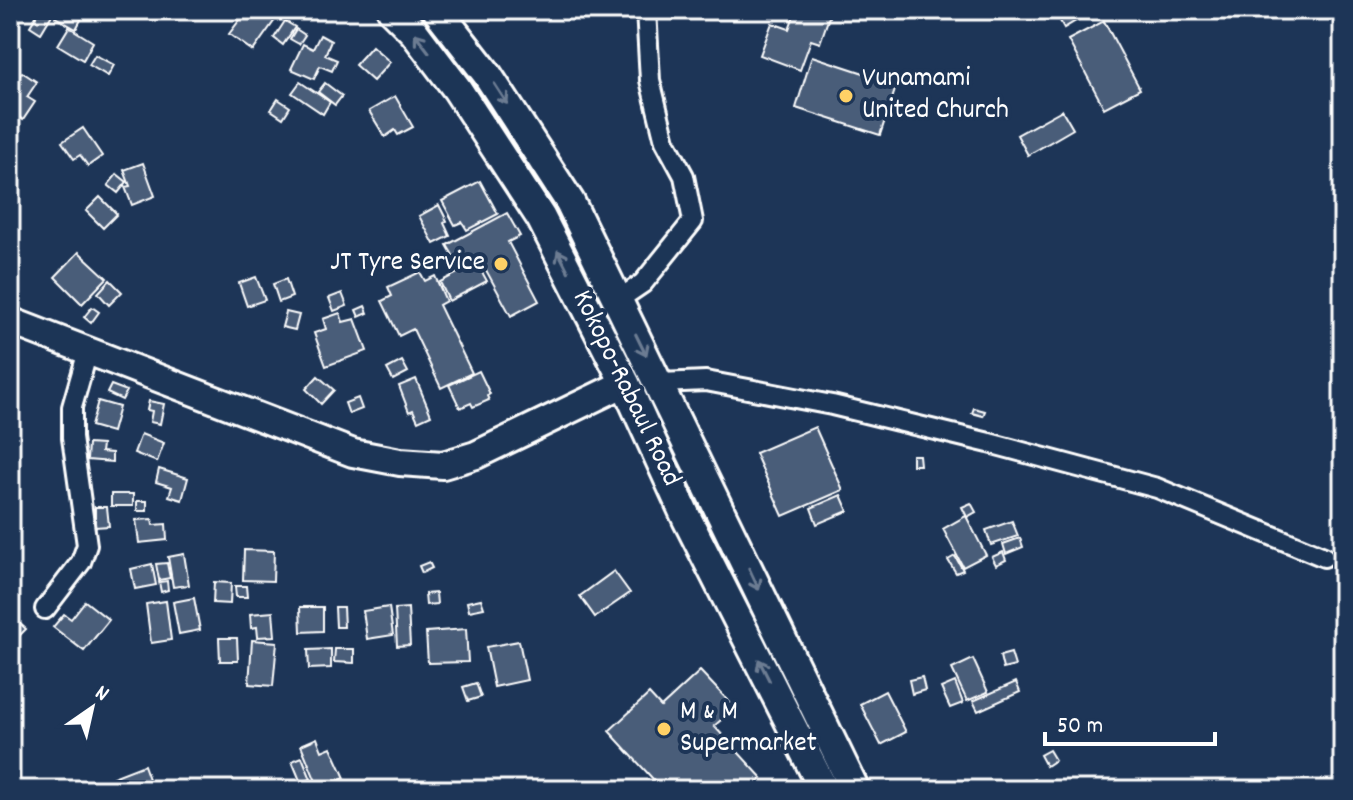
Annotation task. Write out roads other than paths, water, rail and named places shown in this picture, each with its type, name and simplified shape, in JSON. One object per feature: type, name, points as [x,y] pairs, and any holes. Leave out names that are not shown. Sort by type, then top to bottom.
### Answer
[{"type":"main road","name":"Kokopo-Rabaul Road","points":[[392,10],[414,32],[457,89],[541,218],[625,383],[687,519],[824,790]]},
{"type":"main road","name":"Kokopo-Rabaul Road","points":[[437,10],[487,74],[570,202],[855,790]]},
{"type":"street","points":[[618,300],[643,283],[693,221],[684,176],[665,141],[650,80],[646,10]]},
{"type":"street","points":[[10,321],[353,453],[400,462],[443,465],[476,455],[625,383]]},
{"type":"street","points":[[45,609],[81,562],[87,545],[72,407],[88,351]]},
{"type":"street","points":[[660,383],[706,381],[832,405],[989,443],[1157,488],[1324,557]]},
{"type":"place","name":"Vunamami United Church","points":[[846,96]]},
{"type":"place","name":"JT Tyre Service","points":[[501,264]]},
{"type":"place","name":"M & M Supermarket","points":[[664,729]]}]
